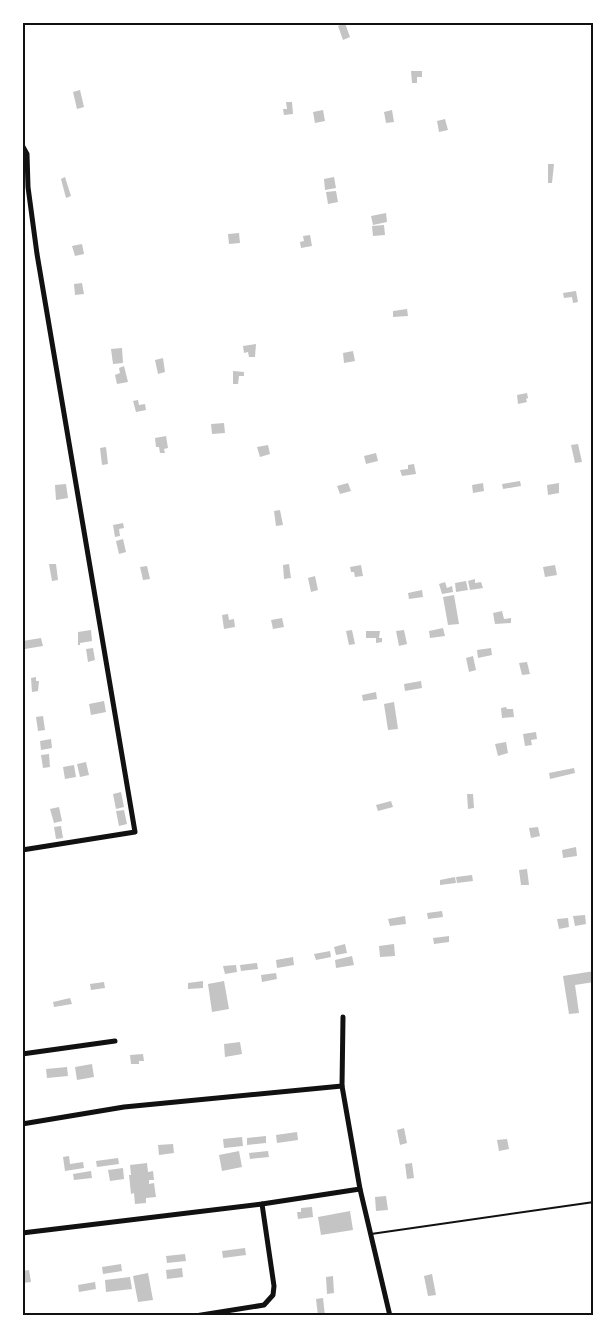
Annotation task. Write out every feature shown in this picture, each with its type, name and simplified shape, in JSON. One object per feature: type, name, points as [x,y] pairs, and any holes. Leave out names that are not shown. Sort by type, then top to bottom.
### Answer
[{"type":"street","points":[[22,145],[27,154],[28,187],[39,266],[135,832],[22,849]]},
{"type":"street","points":[[343,1017],[342,1086],[360,1188],[390,1316]]},
{"type":"street","points":[[22,1054],[115,1041]]},
{"type":"street","points":[[22,1124],[124,1107],[342,1086]]},
{"type":"street","points":[[22,1233],[262,1204],[360,1188]]},
{"type":"street","points":[[195,1316],[264,1305],[273,1295],[274,1286],[262,1204]]},
{"type":"lane","points":[[371,1234],[594,1202]]},
{"type":"building","points":[[345,23],[350,37],[343,40],[338,26]]},
{"type":"building","points":[[411,71],[422,71],[422,77],[417,77],[417,83],[412,83]]},
{"type":"building","points":[[80,90],[84,107],[77,109],[73,92]]},
{"type":"building","points":[[286,102],[292,102],[293,114],[284,115],[283,109],[287,109]]},
{"type":"building","points":[[323,110],[325,121],[315,123],[313,112]]},
{"type":"building","points":[[392,110],[394,122],[386,123],[384,112]]},
{"type":"building","points":[[445,119],[448,130],[439,132],[437,121]]},
{"type":"building","points":[[548,164],[554,164],[552,183],[548,183]]},
{"type":"building","points":[[65,177],[71,196],[66,198],[61,179]]},
{"type":"building","points":[[334,177],[336,188],[325,190],[324,179]]},
{"type":"building","points":[[336,191],[338,202],[328,204],[326,192]]},
{"type":"building","points":[[386,213],[387,222],[373,225],[371,216]]},
{"type":"building","points":[[384,225],[385,235],[373,236],[372,226]]},
{"type":"building","points":[[239,233],[240,243],[229,244],[228,234]]},
{"type":"building","points":[[310,235],[312,246],[301,248],[300,242],[304,241],[303,236]]},
{"type":"building","points":[[82,244],[84,254],[75,256],[72,246]]},
{"type":"building","points":[[82,283],[84,294],[75,295],[74,284]]},
{"type":"building","points":[[576,291],[578,302],[573,303],[572,297],[564,298],[563,293]]},
{"type":"building","points":[[407,309],[408,316],[393,317],[393,311]]},
{"type":"building","points":[[256,344],[255,357],[249,357],[248,352],[244,353],[243,346]]},
{"type":"building","points":[[122,348],[123,363],[113,364],[111,349]]},
{"type":"building","points":[[353,351],[355,361],[344,363],[343,353]]},
{"type":"building","points":[[163,358],[165,372],[158,374],[155,360]]},
{"type":"building","points":[[124,366],[128,382],[117,384],[115,375],[120,373],[119,368]]},
{"type":"building","points":[[233,371],[244,372],[244,376],[239,376],[238,384],[233,384]]},
{"type":"building","points":[[527,393],[527,402],[518,404],[517,395]]},
{"type":"building","points":[[138,400],[139,405],[145,404],[146,410],[136,412],[133,401]]},
{"type":"building","points":[[224,423],[225,433],[212,434],[211,424]]},
{"type":"building","points":[[166,436],[168,448],[164,449],[165,453],[160,453],[159,447],[156,447],[155,438]]},
{"type":"building","points":[[578,444],[582,462],[575,463],[571,445]]},
{"type":"building","points":[[268,445],[270,454],[260,457],[257,447]]},
{"type":"building","points":[[106,447],[108,464],[102,465],[100,448]]},
{"type":"building","points":[[376,453],[378,461],[366,464],[364,456]]},
{"type":"building","points":[[414,464],[416,474],[402,476],[400,470],[408,469],[408,465]]},
{"type":"building","points":[[520,481],[521,486],[503,489],[502,484]]},
{"type":"building","points":[[348,483],[351,491],[340,494],[337,486]]},
{"type":"building","points":[[483,483],[484,491],[473,493],[472,485]]},
{"type":"building","points":[[559,483],[559,493],[548,495],[547,485]]},
{"type":"building","points":[[66,484],[68,498],[56,500],[55,485]]},
{"type":"building","points":[[280,510],[283,525],[276,526],[274,511]]},
{"type":"building","points":[[123,523],[124,528],[119,529],[120,536],[115,537],[113,525]]},
{"type":"building","points":[[123,539],[126,552],[119,554],[116,541]]},
{"type":"building","points":[[49,564],[56,564],[58,580],[52,581]]},
{"type":"building","points":[[289,564],[291,578],[284,579],[283,565]]},
{"type":"building","points":[[361,565],[363,576],[355,577],[350,567]]},
{"type":"building","points":[[555,565],[557,575],[545,577],[543,567]]},
{"type":"building","points":[[147,566],[150,579],[143,580],[140,567]]},
{"type":"building","points":[[315,576],[318,590],[311,592],[308,578]]},
{"type":"building","points":[[475,579],[475,583],[481,582],[483,588],[470,590],[468,581]]},
{"type":"building","points":[[466,581],[468,590],[456,592],[455,583]]},
{"type":"building","points":[[445,582],[447,588],[452,586],[453,592],[442,594],[439,584]]},
{"type":"building","points":[[422,590],[423,597],[409,599],[408,593]]},
{"type":"building","points":[[454,595],[459,624],[448,625],[443,597]]},
{"type":"building","points":[[502,611],[504,619],[511,618],[511,623],[495,624],[493,613]]},
{"type":"building","points":[[228,614],[229,620],[234,619],[235,627],[224,629],[222,615]]},
{"type":"building","points":[[282,618],[284,627],[273,629],[271,620]]},
{"type":"building","points":[[443,628],[445,636],[430,638],[429,631]]},
{"type":"building","points":[[91,630],[92,641],[78,645],[78,632]]},
{"type":"building","points":[[352,630],[355,644],[349,645],[346,631]]},
{"type":"building","points":[[404,630],[407,644],[399,646],[396,631]]},
{"type":"building","points":[[366,631],[380,631],[379,638],[382,638],[382,642],[376,643],[376,638],[366,638]]},
{"type":"building","points":[[41,638],[43,646],[25,649],[23,641]]},
{"type":"building","points":[[93,648],[95,660],[88,662],[86,649]]},
{"type":"building","points":[[491,648],[492,655],[478,658],[477,650]]},
{"type":"building","points":[[473,656],[476,670],[469,672],[466,658]]},
{"type":"building","points":[[527,662],[530,674],[522,675],[519,663]]},
{"type":"building","points":[[36,677],[36,681],[39,681],[38,691],[32,692],[31,678]]},
{"type":"building","points":[[421,681],[422,688],[405,691],[404,684]]},
{"type":"building","points":[[376,692],[377,699],[363,701],[362,695]]},
{"type":"building","points":[[104,701],[106,712],[91,715],[89,704]]},
{"type":"building","points":[[394,702],[398,729],[388,730],[384,704]]},
{"type":"building","points":[[501,708],[513,709],[514,717],[502,718]]},
{"type":"building","points":[[43,716],[45,730],[38,731],[36,717]]},
{"type":"building","points":[[536,732],[537,739],[531,740],[532,745],[525,746],[523,734]]},
{"type":"building","points":[[51,739],[52,748],[41,750],[40,741]]},
{"type":"building","points":[[506,742],[508,753],[498,756],[495,744]]},
{"type":"building","points":[[49,754],[50,767],[43,768],[41,755]]},
{"type":"building","points":[[86,762],[89,775],[80,777],[77,764]]},
{"type":"building","points":[[74,765],[76,777],[65,779],[63,767]]},
{"type":"building","points":[[574,768],[575,773],[550,779],[549,773]]},
{"type":"building","points":[[121,792],[124,807],[116,809],[113,794]]},
{"type":"building","points":[[467,794],[473,794],[474,808],[468,809]]},
{"type":"building","points":[[391,801],[393,807],[378,811],[376,805]]},
{"type":"building","points":[[59,807],[62,821],[54,823],[50,809]]},
{"type":"building","points":[[124,810],[127,824],[119,826],[116,811]]},
{"type":"building","points":[[61,826],[63,838],[56,839],[54,827]]},
{"type":"building","points":[[538,827],[540,836],[531,838],[529,828]]},
{"type":"building","points":[[576,847],[577,856],[563,858],[562,850]]},
{"type":"building","points":[[527,869],[529,885],[521,885],[519,870]]},
{"type":"building","points":[[472,875],[473,881],[457,883],[456,877]]},
{"type":"building","points":[[455,877],[456,883],[440,885],[440,880]]},
{"type":"building","points":[[442,911],[443,917],[428,919],[427,913]]},
{"type":"building","points":[[585,915],[586,924],[575,926],[573,916]]},
{"type":"building","points":[[405,916],[406,924],[390,926],[388,919]]},
{"type":"building","points":[[568,918],[569,927],[559,929],[557,919]]},
{"type":"building","points":[[449,936],[449,942],[434,944],[433,938]]},
{"type":"building","points":[[345,944],[347,953],[336,955],[334,947]]},
{"type":"building","points":[[394,944],[395,956],[380,957],[379,946]]},
{"type":"building","points":[[330,951],[331,957],[316,960],[314,954]]},
{"type":"building","points":[[352,956],[354,965],[336,968],[335,960]]},
{"type":"building","points":[[293,957],[294,965],[277,968],[276,960]]},
{"type":"building","points":[[257,963],[258,969],[241,971],[240,965]]},
{"type":"building","points":[[236,965],[237,972],[225,974],[223,966]]},
{"type":"building","points":[[594,971],[594,982],[575,985],[579,1013],[569,1014],[563,976]]},
{"type":"building","points":[[276,973],[277,979],[262,982],[261,975]]},
{"type":"building","points":[[203,981],[203,988],[188,989],[188,983]]},
{"type":"building","points":[[224,981],[229,1009],[212,1012],[208,984]]},
{"type":"building","points":[[104,982],[105,988],[91,990],[90,984]]},
{"type":"building","points":[[70,998],[72,1004],[54,1007],[53,1002]]},
{"type":"building","points":[[240,1042],[242,1054],[225,1057],[224,1044]]},
{"type":"building","points":[[143,1054],[144,1061],[131,1064],[130,1055]]},
{"type":"building","points":[[92,1064],[94,1077],[77,1080],[75,1067]]},
{"type":"building","points":[[67,1067],[68,1076],[47,1078],[46,1069]]},
{"type":"building","points":[[404,1128],[407,1143],[400,1145],[397,1130]]},
{"type":"building","points":[[297,1132],[298,1140],[277,1143],[276,1135]]},
{"type":"building","points":[[266,1136],[266,1143],[247,1145],[247,1138]]},
{"type":"building","points":[[242,1137],[243,1146],[224,1148],[223,1139]]},
{"type":"building","points":[[507,1139],[509,1149],[499,1151],[497,1140]]},
{"type":"building","points":[[173,1144],[174,1153],[159,1155],[158,1145]]},
{"type":"building","points":[[239,1151],[242,1167],[222,1171],[219,1155]]},
{"type":"building","points":[[268,1151],[269,1157],[250,1159],[249,1153]]},
{"type":"building","points":[[69,1156],[70,1164],[83,1162],[84,1168],[65,1171],[63,1157]]},
{"type":"building","points":[[118,1158],[119,1164],[97,1167],[96,1161]]},
{"type":"building","points":[[147,1163],[148,1172],[153,1171],[154,1180],[149,1180],[149,1184],[154,1183],[156,1197],[146,1198],[146,1203],[135,1204],[134,1193],[131,1194],[130,1165]]},
{"type":"building","points":[[412,1163],[414,1178],[407,1179],[405,1164]]},
{"type":"building","points":[[123,1168],[124,1179],[110,1181],[108,1170]]},
{"type":"building","points":[[91,1171],[92,1178],[74,1180],[73,1174]]},
{"type":"building","points":[[386,1196],[388,1210],[376,1211],[375,1197]]},
{"type":"building","points":[[312,1207],[313,1217],[298,1219],[297,1212],[301,1212],[301,1208]]},
{"type":"building","points":[[350,1211],[353,1230],[321,1235],[318,1217]]},
{"type":"building","points":[[245,1248],[246,1255],[223,1258],[222,1251]]},
{"type":"building","points":[[185,1254],[186,1261],[167,1263],[166,1256]]},
{"type":"building","points":[[121,1264],[122,1271],[103,1274],[102,1267]]},
{"type":"building","points":[[182,1268],[183,1277],[167,1279],[166,1270]]},
{"type":"building","points":[[29,1270],[31,1282],[22,1283],[22,1271]]},
{"type":"building","points":[[148,1273],[153,1300],[138,1302],[133,1276]]},
{"type":"building","points":[[432,1274],[436,1295],[428,1296],[424,1276]]},
{"type":"building","points":[[333,1276],[334,1293],[327,1294],[326,1277]]},
{"type":"building","points":[[130,1277],[132,1289],[106,1292],[105,1280]]},
{"type":"building","points":[[95,1282],[96,1289],[79,1292],[78,1285]]},
{"type":"building","points":[[323,1298],[325,1316],[318,1316],[316,1299]]}]
